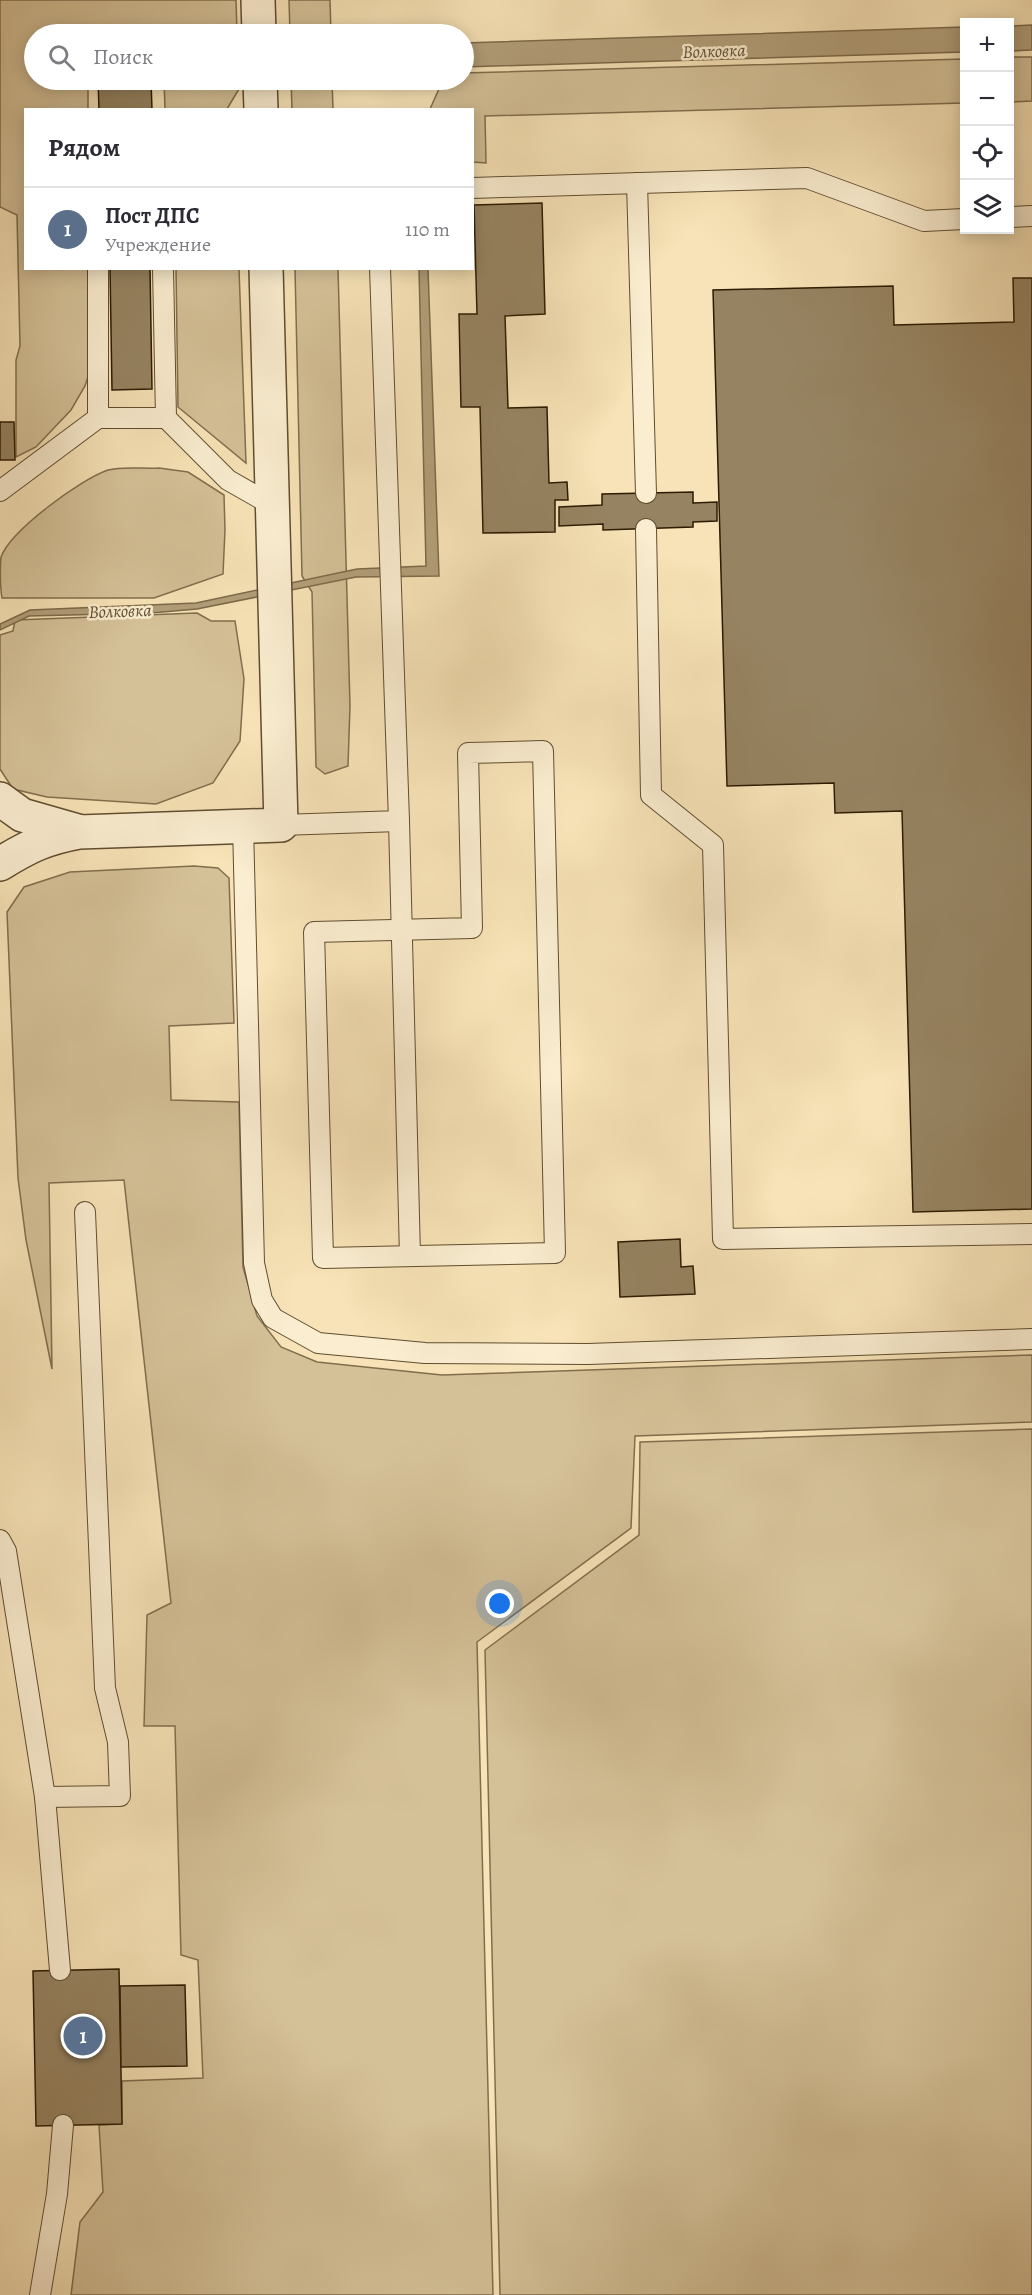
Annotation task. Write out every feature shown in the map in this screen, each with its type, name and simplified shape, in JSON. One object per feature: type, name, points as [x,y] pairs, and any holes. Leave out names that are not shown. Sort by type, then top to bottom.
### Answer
[{"type":"street","points":[[258,0],[259,24]]},
{"type":"street","points":[[260,90],[261,108]]},
{"type":"street","points":[[0,864],[25,848],[49,837],[80,832],[281,825],[266,270]]},
{"type":"street","points":[[0,799],[22,815],[80,832]]},
{"type":"lane","points":[[474,188],[807,178],[924,220],[960,219]]},
{"type":"lane","points":[[637,183],[646,493]]},
{"type":"lane","points":[[1014,217],[1032,216]]},
{"type":"lane","points":[[98,270],[98,418]]},
{"type":"lane","points":[[163,270],[166,418],[228,480],[272,505]]},
{"type":"lane","points":[[380,270],[399,821],[410,1256]]},
{"type":"lane","points":[[0,491],[98,418],[166,418]]},
{"type":"lane","points":[[646,529],[651,795],[713,845],[723,1239],[1032,1234]]},
{"type":"lane","points":[[543,751],[555,1252],[410,1256],[323,1258],[314,932],[472,928],[468,753],[543,751]]},
{"type":"lane","points":[[281,825],[399,821]]},
{"type":"lane","points":[[243,826],[254,1263],[262,1300],[273,1318],[318,1343],[425,1353],[588,1354],[1032,1339]]},
{"type":"lane","points":[[45,1797],[120,1796],[118,1742],[105,1688],[85,1212]]},
{"type":"lane","points":[[0,1540],[6,1551],[45,1797],[60,1970]]},
{"type":"lane","points":[[40,2295],[57,2194],[63,2125]]},
{"type":"shaded area","points":[[0,0],[236,0],[237,24],[24,24],[24,90],[88,90],[88,108],[24,108],[24,270],[95,270],[92,364],[85,386],[71,410],[36,447],[16,457],[16,360],[20,346],[17,215],[0,207]]},
{"type":"shaded area","points":[[289,0],[330,0],[331,24],[290,24]]},
{"type":"shaded area","points":[[1014,57],[1032,57],[1032,101],[1014,102]]},
{"type":"shaded area","points":[[960,59],[960,103],[485,116],[486,163],[474,162],[474,108],[430,108],[439,90],[474,90],[474,73]]},
{"type":"shaded area","points":[[164,90],[238,90],[228,108],[165,108]]},
{"type":"shaded area","points":[[291,90],[332,90],[333,108],[292,108]]},
{"type":"shaded area","points":[[176,270],[239,270],[246,463],[178,407]]},
{"type":"shaded area","points":[[295,270],[338,270],[350,706],[348,766],[325,774],[316,767],[312,592],[302,576]]},
{"type":"shaded area","points":[[159,468],[188,472],[224,495],[223,574],[154,598],[2,598],[1,557],[7,546],[32,520],[65,494],[108,470]]},
{"type":"shaded area","points":[[197,613],[211,621],[235,621],[244,679],[240,741],[213,783],[156,804],[47,797],[13,789],[0,769],[0,635],[13,631],[15,620]]},
{"type":"shaded area","points":[[194,866],[218,868],[229,878],[234,1023],[169,1026],[171,1100],[239,1102],[243,1267],[257,1316],[281,1347],[317,1362],[442,1375],[1032,1355],[1032,1422],[635,1436],[631,1528],[477,1642],[493,2295],[71,2295],[80,2222],[103,2192],[99,2125],[122,2124],[122,2081],[203,2078],[198,1960],[181,1955],[175,1726],[144,1726],[147,1615],[171,1603],[124,1180],[49,1183],[52,1369],[26,1240],[18,1178],[7,912],[24,887],[70,872]]},
{"type":"shaded area","points":[[1032,1429],[1032,2295],[500,2295],[485,1650],[639,1535],[640,1442]]},
{"type":"water","points":[[1032,25],[1032,50],[1014,51],[1014,26]]},
{"type":"water","name":"Волковка","points":[[960,27],[960,52],[474,67],[474,43]]},
{"type":"water","name":"Волковка","points":[[419,270],[428,270],[439,576],[356,577],[197,609],[151,613],[29,616],[0,630],[0,624],[30,610],[196,603],[357,569],[426,566]]},
{"type":"building","points":[[98,90],[151,90],[152,108],[99,108]]},
{"type":"building","points":[[542,203],[545,314],[505,316],[508,408],[547,407],[549,483],[567,482],[568,500],[555,500],[555,532],[483,533],[480,407],[461,407],[459,314],[477,314],[474,205]]},
{"type":"building","points":[[110,270],[150,270],[152,389],[112,390]]},
{"type":"building","points":[[1013,278],[1032,278],[1032,1209],[913,1212],[902,811],[835,813],[834,783],[727,786],[713,290],[893,286],[894,325],[1014,322]]},
{"type":"building","points":[[0,422],[14,422],[15,460],[0,460]]},
{"type":"building","points":[[693,492],[693,503],[717,502],[717,521],[693,522],[693,527],[603,530],[603,524],[559,526],[559,507],[602,505],[602,494]]},
{"type":"building","points":[[680,1239],[681,1267],[693,1266],[695,1294],[620,1297],[618,1242]]},
{"type":"building","points":[[119,1969],[122,2124],[36,2126],[33,1971]]},
{"type":"building","points":[[185,1985],[187,2066],[121,2067],[120,1986]]},
{"type":"place","name":"Пост ДПС","points":[[83,2036]]}]
